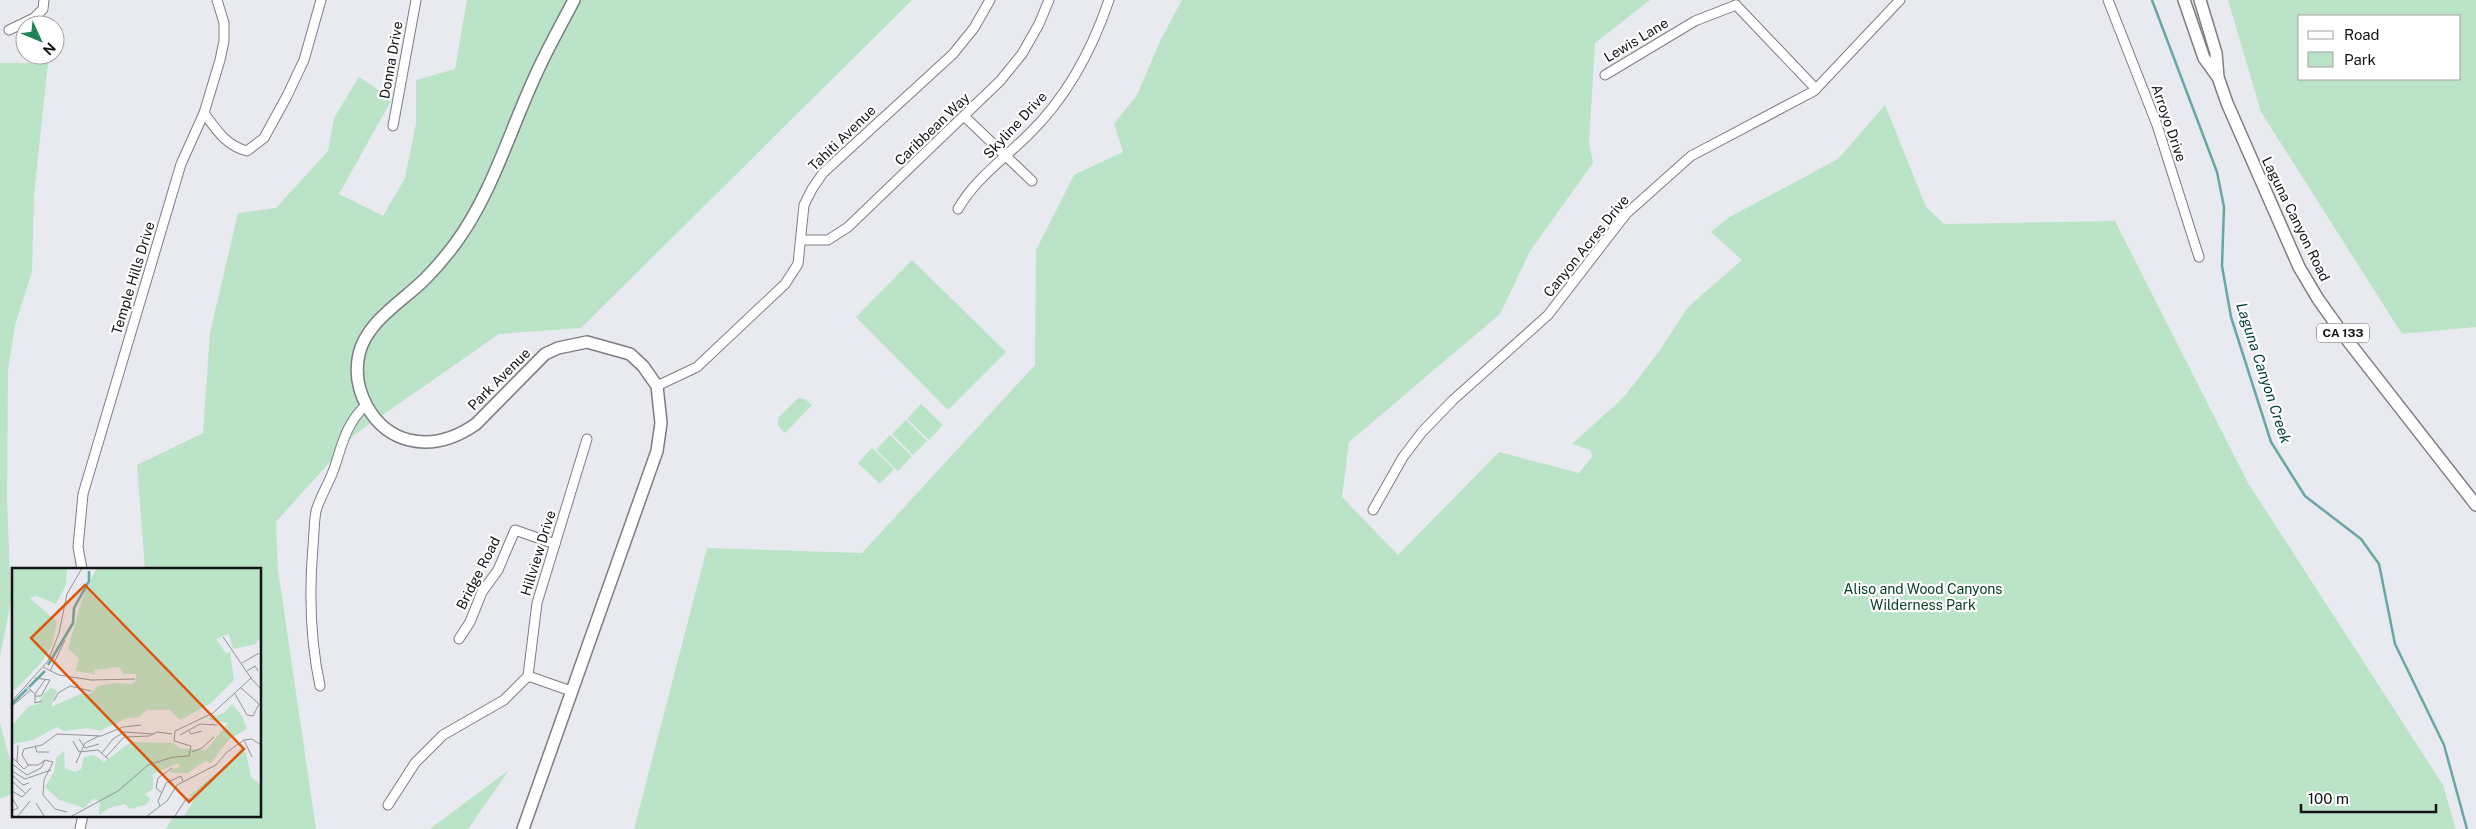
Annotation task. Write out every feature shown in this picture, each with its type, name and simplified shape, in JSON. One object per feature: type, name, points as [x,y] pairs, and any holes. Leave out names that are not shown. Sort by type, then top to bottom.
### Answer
[{"type":"main road","name":"Park Avenue","points":[[523,829],[657,451],[661,423],[657,386],[643,366],[630,354],[587,342],[558,348],[545,354],[476,424],[464,433],[434,442],[405,439],[378,421],[365,406],[359,388],[357,369],[359,354],[374,324],[425,279],[441,261],[488,189],[533,80],[574,0]]},
{"type":"main road","name":"Laguna Canyon Road","points":[[2184,0],[2204,58],[2218,77],[2245,147],[2299,267],[2348,341],[2476,505]]},
{"type":"main road","name":"Laguna Canyon Road","points":[[2200,0],[2216,52],[2218,77]]},
{"type":"street","points":[[9,30],[34,18],[43,9],[44,0]]},
{"type":"street","name":"Temple Hills Drive","points":[[82,568],[78,547],[83,494],[181,164],[204,113],[224,41],[224,23],[216,0]]},
{"type":"street","points":[[204,113],[225,140],[235,148],[247,152],[264,138],[304,60],[321,0]]},
{"type":"street","name":"Donna Drive","points":[[394,126],[416,0]]},
{"type":"street","name":"Tahiti Avenue","points":[[657,386],[697,368],[785,284],[798,264],[802,240],[804,206],[812,189],[823,173],[953,54],[974,28],[990,0]]},
{"type":"street","name":"Caribbean Way","points":[[802,240],[828,240],[848,227],[965,117],[1000,81],[1022,54],[1039,24],[1049,0]]},
{"type":"street","name":"Skyline Drive","points":[[958,209],[965,196],[1037,126],[1074,78],[1088,54],[1109,0]]},
{"type":"street","name":"Canyon Acres Drive","points":[[1373,510],[1403,457],[1422,432],[1453,400],[1548,315],[1626,214],[1691,156],[1816,89],[1900,0]]},
{"type":"street","name":"Arroyo Drive","points":[[2108,0],[2157,125],[2199,257]]},
{"type":"street","points":[[1736,2],[1816,89]]},
{"type":"street","name":"Lewis Lane","points":[[1605,75],[1695,21],[1736,2]]},
{"type":"street","points":[[965,117],[1032,182]]},
{"type":"street","points":[[320,686],[312,650],[311,573],[316,512],[333,473],[344,434],[353,417],[365,406]]},
{"type":"street","name":"Hillview Drive","points":[[528,676],[537,603],[587,439]]},
{"type":"street","name":"Bridge Road","points":[[459,639],[470,622],[482,592],[498,570],[515,530],[555,544]]},
{"type":"street","points":[[388,804],[415,763],[443,735],[504,700],[528,676],[572,691]]},
{"type":"street","points":[[80,829],[83,816]]},
{"type":"green space","points":[[467,0],[912,0],[581,328],[499,334],[354,435],[276,522],[278,570],[316,829],[166,829],[173,816],[261,816],[261,568],[145,568],[137,465],[203,433],[210,333],[238,213],[276,208],[328,151],[334,118],[359,77],[392,99],[339,194],[383,216],[405,178],[416,124],[416,80],[455,69]]},
{"type":"green space","name":"Aliso and Wood Canyons Wilderness Park","points":[[1182,0],[1650,0],[1595,43],[1589,142],[1593,163],[1530,251],[1500,314],[1349,442],[1342,497],[1398,555],[1499,452],[1579,473],[1592,457],[1591,450],[1572,444],[1624,397],[1660,350],[1688,307],[1742,260],[1711,232],[1728,218],[1838,159],[1885,105],[1926,207],[1944,224],[2115,221],[2248,483],[2443,785],[2456,829],[634,829],[707,548],[862,553],[1035,365],[1036,250],[1074,175],[1123,152],[1114,124],[1137,95],[1161,39]]},
{"type":"green space","points":[[2228,0],[2476,0],[2476,327],[2402,334],[2261,112]]},
{"type":"green space","points":[[0,63],[15,63],[15,65],[48,65],[34,195],[32,272],[15,325],[8,371],[7,501],[11,601],[0,657]]},
{"type":"green space","points":[[912,260],[1006,352],[948,410],[856,317]]},
{"type":"green space","points":[[798,398],[805,399],[812,405],[785,433],[778,426],[778,418]]},
{"type":"green space","points":[[921,404],[943,425],[929,440],[907,419]]},
{"type":"green space","points":[[906,420],[927,441],[913,455],[892,434]]},
{"type":"green space","points":[[890,435],[912,456],[898,471],[876,450]]},
{"type":"green space","points":[[872,448],[894,469],[880,484],[858,463]]},
{"type":"green space","points":[[0,723],[12,768],[12,794],[0,799]]},
{"type":"green space","points":[[509,770],[468,829],[430,829]]},
{"type":"waterway","name":"Laguna Canyon Creek","points":[[2152,0],[2217,172],[2224,207],[2222,266],[2231,317],[2271,442],[2305,496],[2361,539],[2379,564],[2395,644],[2444,745],[2467,829]]}]
